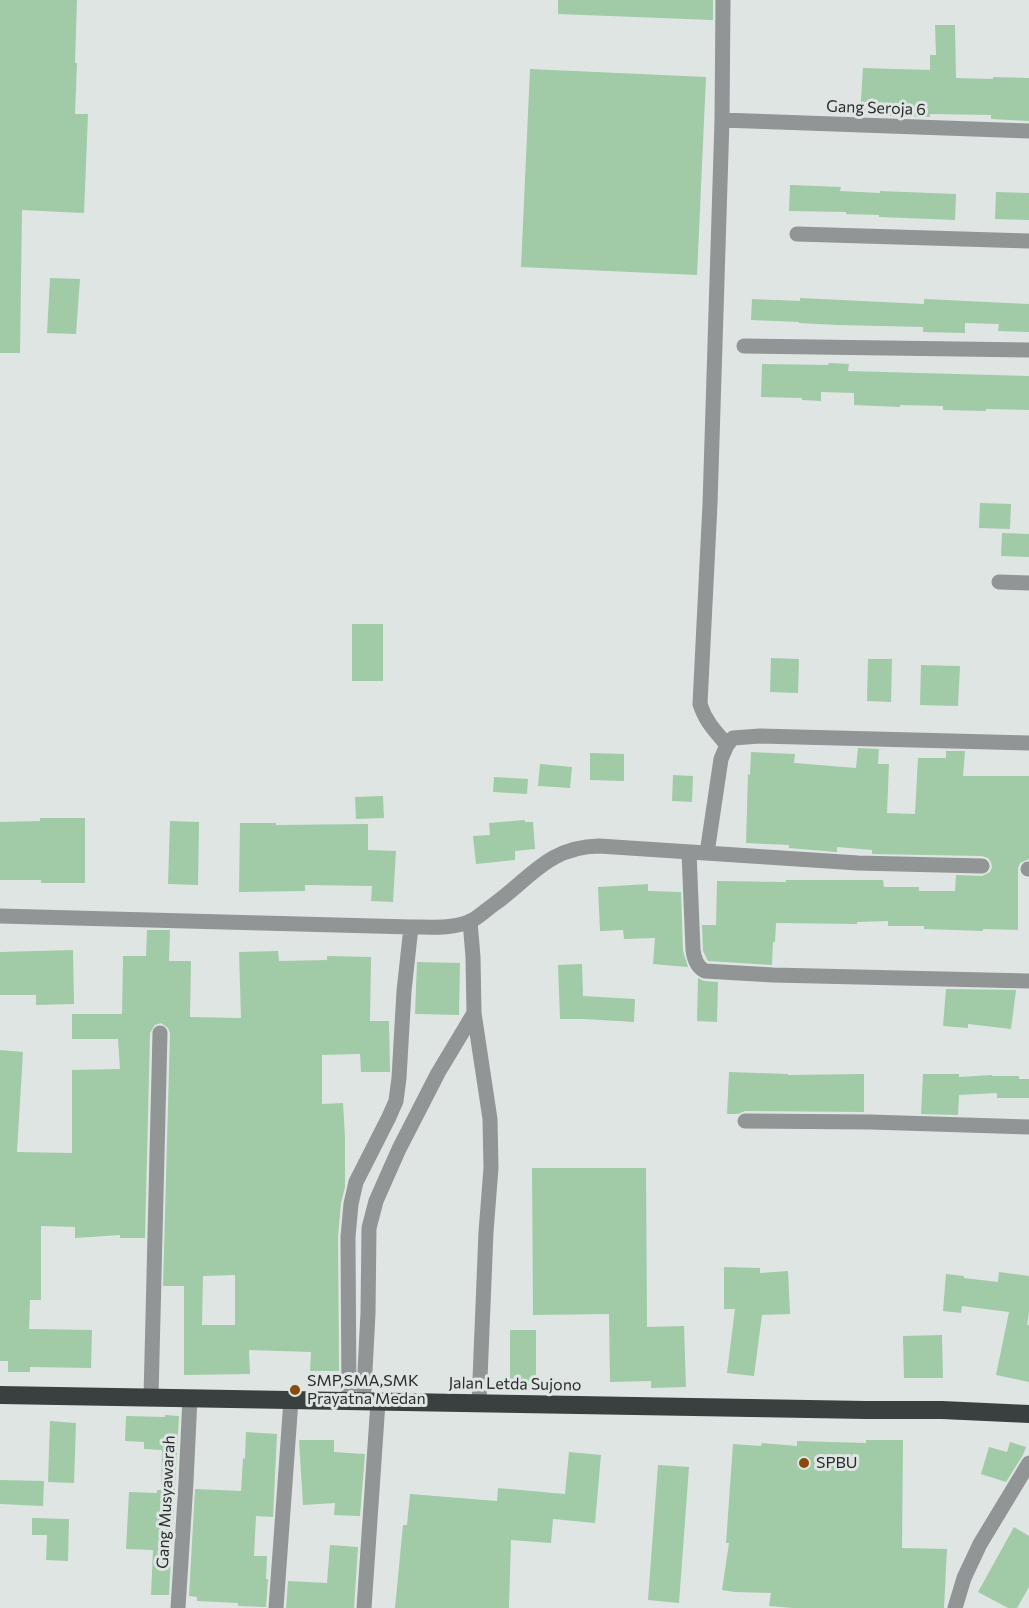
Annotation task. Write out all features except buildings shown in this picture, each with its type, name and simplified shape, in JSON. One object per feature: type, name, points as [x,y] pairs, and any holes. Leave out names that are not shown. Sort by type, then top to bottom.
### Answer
[{"type":"highway","name":"Jalan Letda Sujono","points":[[0,1395],[349,1401],[371,1396],[478,1403],[942,1410],[1029,1414]]},
{"type":"street","points":[[723,0],[722,120],[710,504],[700,704],[703,714],[727,745]]},
{"type":"street","name":"Gang Seroja 6","points":[[722,120],[1029,131]]},
{"type":"street","points":[[797,234],[1029,241]]},
{"type":"street","points":[[744,345],[1029,350]]},
{"type":"street","points":[[999,582],[1029,584]]},
{"type":"street","points":[[706,854],[722,759],[727,745],[733,738],[760,736],[1029,743]]},
{"type":"street","points":[[0,916],[445,927],[470,921],[560,854],[574,848],[599,846],[858,863],[982,866]]},
{"type":"street","points":[[689,852],[693,950],[694,957],[701,969],[705,971],[773,975],[1029,981]]},
{"type":"street","points":[[470,921],[475,1031],[490,1119],[491,1168],[478,1403]]},
{"type":"street","points":[[349,1401],[348,1237],[351,1204],[356,1182],[396,1101],[411,927]]},
{"type":"street","points":[[364,1608],[371,1396],[368,1313],[369,1228],[376,1201],[399,1149],[438,1072],[474,1013]]},
{"type":"street","points":[[151,1397],[160,1033]]},
{"type":"street","points":[[745,1120],[1029,1127]]},
{"type":"street","name":"Gang Musyawarah","points":[[178,1608],[190,1398]]},
{"type":"street","points":[[276,1608],[291,1400]]},
{"type":"street","points":[[955,1608],[964,1578],[980,1544],[1029,1463]]},
{"type":"place","name":"SMP,SMA,SMK Prayatna Medan","points":[[295,1390]]},
{"type":"place","name":"SPBU","points":[[804,1463]]}]
